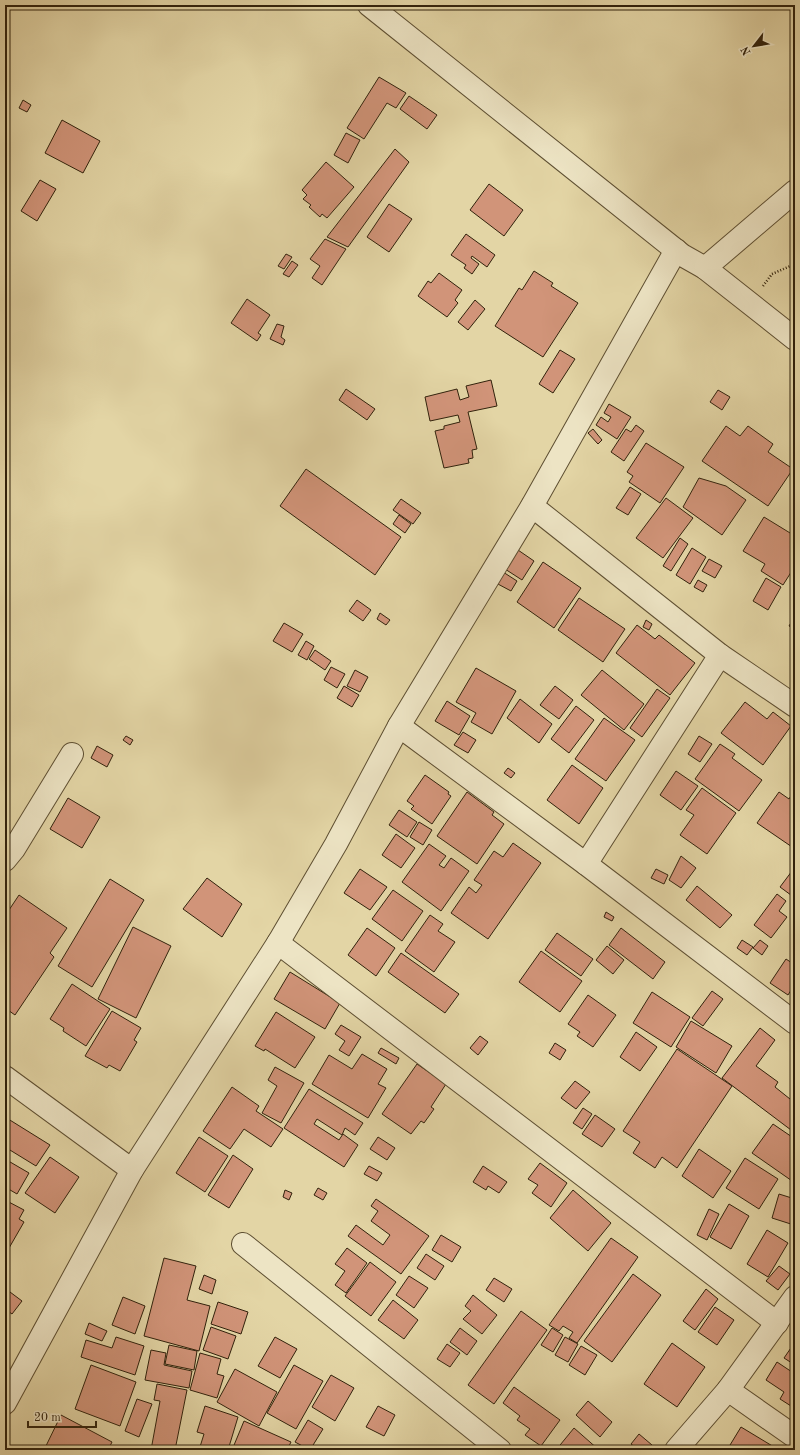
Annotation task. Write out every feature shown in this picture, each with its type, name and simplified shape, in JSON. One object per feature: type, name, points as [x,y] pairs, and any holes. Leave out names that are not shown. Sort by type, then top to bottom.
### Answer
[{"type":"street","points":[[369,5],[676,250],[705,268],[795,339]]},
{"type":"street","points":[[705,268],[795,191]]},
{"type":"street","points":[[5,1403],[132,1170],[278,943],[336,844],[399,726],[532,506],[676,250]]},
{"type":"street","points":[[532,506],[720,655],[795,706]]},
{"type":"street","points":[[586,864],[720,655]]},
{"type":"street","points":[[399,726],[586,864],[795,1023]]},
{"type":"street","points":[[5,860],[14,849],[72,754]]},
{"type":"street","points":[[278,943],[777,1323]]},
{"type":"street","points":[[5,1077],[132,1170]]},
{"type":"street","points":[[243,1244],[500,1450]]},
{"type":"street","points":[[676,1450],[728,1390],[795,1297]]},
{"type":"street","points":[[728,1390],[795,1437]]},
{"type":"path","points":[[750,304],[772,274],[795,264]]},
{"type":"building","points":[[379,77],[406,93],[396,108],[387,103],[364,139],[347,128]]},
{"type":"building","points":[[409,96],[437,115],[427,129],[400,109]]},
{"type":"building","points":[[23,100],[31,105],[27,112],[19,108]]},
{"type":"building","points":[[62,120],[100,141],[83,173],[45,153]]},
{"type":"building","points":[[346,133],[360,140],[348,163],[334,155]]},
{"type":"building","points":[[395,149],[409,162],[348,247],[327,237]]},
{"type":"building","points":[[326,162],[354,187],[327,218],[322,214],[320,217],[309,207],[311,205],[303,199],[307,195],[302,190]]},
{"type":"building","points":[[40,180],[56,189],[37,221],[21,211]]},
{"type":"building","points":[[489,184],[523,210],[504,236],[470,210]]},
{"type":"building","points":[[389,204],[412,219],[389,252],[367,237]]},
{"type":"building","points":[[466,234],[495,255],[487,267],[472,256],[471,258],[479,264],[472,274],[464,268],[466,265],[451,255]]},
{"type":"building","points":[[325,239],[346,249],[322,285],[312,278],[320,266],[310,259]]},
{"type":"building","points":[[286,254],[292,257],[284,269],[278,266]]},
{"type":"building","points":[[292,261],[298,265],[289,277],[283,274]]},
{"type":"building","points":[[534,271],[553,283],[551,286],[578,303],[543,357],[495,326],[519,288],[522,290]]},
{"type":"building","points":[[439,273],[462,290],[455,300],[458,303],[447,317],[418,296],[428,281],[431,283]]},
{"type":"building","points":[[247,299],[270,315],[258,333],[261,335],[257,341],[231,323]]},
{"type":"building","points":[[475,300],[485,309],[468,330],[458,322]]},
{"type":"building","points":[[277,324],[284,326],[281,337],[285,340],[283,345],[270,339]]},
{"type":"building","points":[[560,350],[575,359],[553,393],[539,384]]},
{"type":"building","points":[[491,380],[497,406],[468,412],[477,449],[472,450],[473,458],[468,459],[469,463],[444,468],[435,431],[444,429],[444,426],[460,422],[458,415],[430,421],[425,397],[457,389],[460,400],[469,397],[466,386]]},
{"type":"building","points":[[346,389],[375,409],[367,420],[339,400]]},
{"type":"building","points":[[718,390],[730,397],[722,410],[710,402]]},
{"type":"building","points":[[609,404],[631,417],[617,439],[596,425],[601,417],[608,422],[611,417],[604,413]]},
{"type":"building","points":[[636,425],[644,431],[624,461],[611,452],[626,429],[631,432]]},
{"type":"building","points":[[726,426],[740,436],[748,426],[773,444],[768,452],[793,469],[768,506],[702,461]]},
{"type":"building","points":[[593,429],[602,440],[598,444],[588,433]]},
{"type":"building","points":[[646,443],[684,467],[660,503],[629,482],[633,476],[627,472]]},
{"type":"building","points":[[306,469],[401,537],[375,575],[280,506]]},
{"type":"building","points":[[699,478],[726,486],[746,500],[722,535],[683,507]]},
{"type":"building","points":[[630,487],[641,494],[628,515],[616,508]]},
{"type":"building","points":[[666,498],[693,518],[663,558],[636,538]]},
{"type":"building","points":[[401,499],[421,513],[413,524],[393,510]]},
{"type":"building","points":[[399,515],[411,524],[405,533],[393,524]]},
{"type":"building","points":[[764,517],[795,536],[795,566],[783,585],[761,571],[765,564],[743,551]]},
{"type":"building","points":[[680,538],[688,544],[671,571],[663,566]]},
{"type":"building","points":[[692,548],[706,557],[690,584],[676,575]]},
{"type":"building","points":[[518,550],[534,561],[522,580],[505,569]]},
{"type":"building","points":[[709,559],[722,566],[715,578],[702,571]]},
{"type":"building","points":[[543,562],[581,588],[554,628],[517,602]]},
{"type":"building","points":[[503,572],[517,581],[511,591],[496,583]]},
{"type":"building","points":[[766,578],[781,587],[768,610],[753,601]]},
{"type":"building","points":[[698,580],[707,585],[703,592],[694,587]]},
{"type":"building","points":[[579,598],[625,629],[603,662],[558,630]]},
{"type":"building","points":[[357,600],[371,610],[363,621],[349,611]]},
{"type":"building","points":[[380,613],[390,620],[386,625],[377,619]]},
{"type":"building","points":[[795,616],[795,629],[789,626]]},
{"type":"building","points":[[646,620],[652,624],[649,630],[643,627]]},
{"type":"building","points":[[284,623],[303,634],[292,652],[273,641]]},
{"type":"building","points":[[637,625],[655,639],[659,635],[695,663],[670,695],[616,653]]},
{"type":"building","points":[[306,641],[314,646],[307,660],[298,655]]},
{"type":"building","points":[[315,650],[331,661],[325,670],[309,659]]},
{"type":"building","points":[[331,667],[345,674],[337,688],[324,680]]},
{"type":"building","points":[[476,668],[516,691],[492,734],[471,722],[476,713],[456,702]]},
{"type":"building","points":[[355,670],[368,677],[360,692],[347,686]]},
{"type":"building","points":[[602,670],[644,704],[624,730],[581,695]]},
{"type":"building","points":[[344,686],[359,695],[352,707],[337,698]]},
{"type":"building","points":[[555,686],[573,700],[559,719],[540,705]]},
{"type":"building","points":[[657,689],[670,698],[642,737],[630,728]]},
{"type":"building","points":[[520,699],[552,724],[539,743],[507,718]]},
{"type":"building","points":[[447,701],[470,716],[459,735],[435,721]]},
{"type":"building","points":[[745,702],[767,719],[773,712],[791,726],[763,765],[721,733]]},
{"type":"building","points":[[576,706],[594,720],[569,753],[551,739]]},
{"type":"building","points":[[604,718],[635,740],[606,781],[575,759]]},
{"type":"building","points":[[463,732],[476,740],[468,753],[454,745]]},
{"type":"building","points":[[126,736],[133,740],[130,745],[123,740]]},
{"type":"building","points":[[699,736],[712,744],[700,762],[688,754]]},
{"type":"building","points":[[720,744],[735,754],[732,758],[762,780],[739,811],[695,779]]},
{"type":"building","points":[[97,746],[113,755],[107,767],[91,758]]},
{"type":"building","points":[[572,765],[603,788],[579,824],[547,800]]},
{"type":"building","points":[[508,768],[515,773],[511,778],[504,773]]},
{"type":"building","points":[[676,771],[698,786],[681,810],[660,795]]},
{"type":"building","points":[[425,775],[449,792],[448,794],[451,796],[432,824],[411,809],[414,806],[407,801]]},
{"type":"building","points":[[702,788],[736,813],[707,854],[680,835],[694,815],[686,810]]},
{"type":"building","points":[[467,792],[494,812],[492,815],[504,824],[477,864],[437,836]]},
{"type":"building","points":[[779,792],[789,799],[792,794],[795,796],[795,849],[757,823]]},
{"type":"building","points":[[68,798],[100,817],[82,848],[50,829]]},
{"type":"building","points":[[399,810],[417,822],[407,837],[389,825]]},
{"type":"building","points":[[419,822],[432,830],[423,845],[410,837]]},
{"type":"building","points":[[396,834],[415,848],[401,868],[382,855]]},
{"type":"building","points":[[513,843],[541,863],[488,939],[451,913],[469,887],[476,893],[482,885],[474,880],[494,851],[503,857]]},
{"type":"building","points":[[429,844],[446,856],[439,865],[444,868],[451,858],[469,871],[441,911],[402,882]]},
{"type":"building","points":[[681,856],[696,868],[681,888],[669,880]]},
{"type":"building","points":[[795,867],[795,898],[780,887]]},
{"type":"building","points":[[360,869],[387,887],[370,910],[344,893]]},
{"type":"building","points":[[656,869],[668,875],[664,884],[651,878]]},
{"type":"building","points":[[207,878],[242,904],[222,937],[183,909]]},
{"type":"building","points":[[110,879],[144,900],[92,987],[58,966]]},
{"type":"building","points":[[697,886],[732,915],[720,928],[686,900]]},
{"type":"building","points":[[393,890],[423,911],[402,941],[372,919]]},
{"type":"building","points":[[777,894],[786,901],[779,911],[787,917],[771,938],[754,925]]},
{"type":"building","points":[[19,895],[67,928],[50,953],[54,957],[15,1015],[5,1008],[5,916]]},
{"type":"building","points":[[606,912],[614,917],[612,921],[604,917]]},
{"type":"building","points":[[430,915],[443,924],[438,931],[455,942],[434,972],[405,951]]},
{"type":"building","points":[[133,927],[171,946],[136,1018],[98,999]]},
{"type":"building","points":[[367,928],[395,948],[376,976],[348,955]]},
{"type":"building","points":[[621,928],[665,962],[653,979],[609,945]]},
{"type":"building","points":[[557,933],[593,959],[581,976],[545,950]]},
{"type":"building","points":[[742,940],[753,947],[747,955],[737,948]]},
{"type":"building","points":[[760,940],[768,946],[762,955],[753,948]]},
{"type":"building","points":[[607,946],[624,960],[613,974],[596,960]]},
{"type":"building","points":[[541,951],[582,981],[560,1012],[519,982]]},
{"type":"building","points":[[401,953],[459,994],[445,1013],[388,972]]},
{"type":"building","points":[[786,959],[795,965],[795,984],[788,995],[770,983]]},
{"type":"building","points":[[290,972],[340,1003],[325,1029],[274,999]]},
{"type":"building","points":[[72,984],[110,1009],[86,1046],[63,1031],[64,1028],[50,1019]]},
{"type":"building","points":[[712,991],[723,999],[703,1026],[692,1018]]},
{"type":"building","points":[[652,992],[690,1017],[671,1047],[633,1023]]},
{"type":"building","points":[[588,995],[616,1015],[593,1047],[577,1036],[580,1032],[568,1024]]},
{"type":"building","points":[[112,1011],[141,1028],[134,1040],[137,1042],[120,1071],[109,1065],[107,1068],[85,1056]]},
{"type":"building","points":[[276,1012],[315,1037],[295,1068],[265,1049],[264,1051],[255,1046]]},
{"type":"building","points":[[691,1021],[732,1046],[716,1073],[676,1047]]},
{"type":"building","points":[[341,1025],[361,1037],[349,1056],[339,1050],[345,1041],[335,1034]]},
{"type":"building","points":[[760,1028],[775,1040],[756,1066],[778,1082],[775,1087],[790,1099],[795,1093],[795,1133],[722,1078]]},
{"type":"building","points":[[636,1032],[657,1047],[640,1071],[620,1057]]},
{"type":"building","points":[[480,1036],[488,1042],[478,1055],[470,1048]]},
{"type":"building","points":[[555,1043],[566,1050],[560,1060],[549,1053]]},
{"type":"building","points":[[381,1048],[399,1058],[396,1064],[378,1053]]},
{"type":"building","points":[[677,1049],[732,1086],[677,1168],[662,1157],[655,1168],[633,1153],[640,1142],[623,1131]]},
{"type":"building","points":[[362,1054],[387,1069],[378,1084],[386,1088],[368,1118],[312,1084],[329,1055],[352,1069]]},
{"type":"building","points":[[417,1064],[446,1084],[431,1107],[434,1109],[424,1123],[421,1121],[411,1134],[382,1114]]},
{"type":"building","points":[[275,1067],[304,1083],[281,1123],[262,1113],[277,1086],[268,1080]]},
{"type":"building","points":[[575,1081],[590,1092],[576,1109],[561,1098]]},
{"type":"building","points":[[232,1087],[259,1106],[256,1111],[283,1129],[271,1147],[244,1129],[230,1149],[203,1131]]},
{"type":"building","points":[[309,1089],[363,1123],[355,1135],[345,1128],[342,1135],[317,1119],[314,1124],[339,1140],[343,1134],[358,1145],[344,1167],[284,1128]]},
{"type":"building","points":[[583,1108],[592,1114],[582,1129],[573,1123]]},
{"type":"building","points":[[595,1115],[615,1129],[602,1147],[582,1134]]},
{"type":"building","points":[[5,1117],[50,1145],[36,1166],[5,1147]]},
{"type":"building","points":[[773,1124],[795,1139],[795,1183],[752,1153]]},
{"type":"building","points":[[199,1137],[228,1156],[205,1192],[176,1173]]},
{"type":"building","points":[[378,1137],[395,1148],[387,1160],[370,1149]]},
{"type":"building","points":[[699,1149],[731,1171],[713,1198],[682,1176]]},
{"type":"building","points":[[233,1155],[253,1169],[229,1208],[208,1195]]},
{"type":"building","points":[[50,1157],[79,1177],[55,1213],[25,1193]]},
{"type":"building","points":[[745,1158],[778,1179],[759,1209],[726,1188]]},
{"type":"building","points":[[5,1159],[29,1173],[17,1194],[5,1187]]},
{"type":"building","points":[[540,1163],[567,1183],[551,1207],[532,1193],[538,1185],[528,1179]]},
{"type":"building","points":[[369,1166],[382,1173],[377,1181],[364,1174]]},
{"type":"building","points":[[483,1166],[507,1182],[499,1193],[488,1186],[486,1190],[473,1182]]},
{"type":"building","points":[[318,1188],[327,1193],[323,1200],[314,1195]]},
{"type":"building","points":[[285,1190],[292,1193],[289,1200],[283,1197]]},
{"type":"building","points":[[573,1190],[611,1223],[588,1251],[550,1218]]},
{"type":"building","points":[[779,1194],[795,1199],[794,1225],[772,1218]]},
{"type":"building","points":[[376,1199],[429,1236],[401,1274],[348,1236],[356,1225],[383,1245],[390,1235],[371,1221],[378,1211],[371,1206]]},
{"type":"building","points":[[5,1200],[24,1210],[19,1219],[24,1222],[5,1255]]},
{"type":"building","points":[[729,1204],[749,1216],[731,1249],[710,1237]]},
{"type":"building","points":[[709,1209],[719,1214],[707,1240],[697,1235]]},
{"type":"building","points":[[767,1230],[788,1243],[768,1277],[747,1264]]},
{"type":"building","points":[[441,1235],[461,1247],[452,1262],[432,1250]]},
{"type":"building","points":[[611,1238],[638,1257],[577,1343],[569,1338],[573,1332],[563,1326],[559,1331],[549,1325]]},
{"type":"building","points":[[347,1248],[367,1263],[346,1293],[335,1285],[345,1271],[335,1264]]},
{"type":"building","points":[[426,1254],[444,1266],[435,1280],[417,1268]]},
{"type":"building","points":[[164,1258],[196,1266],[187,1300],[210,1306],[199,1351],[144,1336]]},
{"type":"building","points":[[370,1262],[396,1282],[371,1316],[345,1296]]},
{"type":"building","points":[[779,1266],[790,1274],[778,1290],[766,1281]]},
{"type":"building","points":[[633,1274],[661,1295],[612,1362],[584,1341]]},
{"type":"building","points":[[204,1275],[216,1280],[212,1294],[199,1289]]},
{"type":"building","points":[[409,1276],[428,1288],[414,1308],[396,1295]]},
{"type":"building","points":[[494,1278],[512,1289],[504,1302],[486,1290]]},
{"type":"building","points":[[706,1289],[718,1299],[695,1330],[683,1321]]},
{"type":"building","points":[[10,1292],[22,1301],[12,1314],[5,1309],[5,1299]]},
{"type":"building","points":[[473,1295],[497,1315],[482,1334],[463,1319],[471,1311],[465,1306]]},
{"type":"building","points":[[123,1297],[145,1306],[135,1334],[112,1325]]},
{"type":"building","points":[[393,1300],[418,1320],[404,1339],[378,1320]]},
{"type":"building","points":[[218,1302],[248,1312],[241,1334],[211,1324]]},
{"type":"building","points":[[715,1307],[734,1320],[717,1345],[698,1332]]},
{"type":"building","points":[[521,1311],[547,1330],[494,1404],[468,1385]]},
{"type":"building","points":[[89,1323],[107,1331],[102,1341],[85,1334]]},
{"type":"building","points":[[211,1327],[236,1336],[228,1359],[203,1350]]},
{"type":"building","points":[[460,1328],[477,1341],[467,1355],[450,1342]]},
{"type":"building","points":[[552,1328],[563,1335],[553,1352],[541,1345]]},
{"type":"building","points":[[116,1337],[144,1346],[135,1375],[81,1357],[86,1340],[112,1348]]},
{"type":"building","points":[[275,1337],[297,1349],[280,1378],[258,1366]]},
{"type":"building","points":[[565,1337],[578,1344],[568,1362],[555,1355]]},
{"type":"building","points":[[795,1342],[795,1365],[784,1358]]},
{"type":"building","points":[[672,1343],[705,1367],[677,1407],[644,1384]]},
{"type":"building","points":[[447,1344],[460,1353],[450,1367],[437,1359]]},
{"type":"building","points":[[169,1345],[197,1351],[194,1370],[165,1364]]},
{"type":"building","points":[[581,1346],[597,1355],[585,1375],[569,1365]]},
{"type":"building","points":[[151,1350],[166,1353],[164,1365],[192,1371],[189,1388],[145,1380]]},
{"type":"building","points":[[200,1353],[221,1359],[217,1374],[224,1376],[217,1398],[190,1390]]},
{"type":"building","points":[[777,1362],[795,1374],[795,1400],[791,1406],[780,1399],[784,1392],[766,1380]]},
{"type":"building","points":[[91,1365],[136,1382],[120,1426],[75,1409]]},
{"type":"building","points":[[294,1365],[323,1381],[296,1429],[267,1413]]},
{"type":"building","points":[[235,1369],[277,1392],[259,1426],[217,1402]]},
{"type":"building","points":[[331,1375],[354,1388],[335,1421],[312,1407]]},
{"type":"building","points":[[157,1384],[187,1390],[175,1450],[151,1450],[160,1401],[154,1400]]},
{"type":"building","points":[[514,1387],[560,1420],[541,1446],[525,1435],[530,1429],[517,1420],[520,1416],[503,1403]]},
{"type":"building","points":[[137,1399],[152,1404],[139,1437],[125,1431]]},
{"type":"building","points":[[588,1401],[612,1422],[600,1437],[576,1415]]},
{"type":"building","points":[[205,1406],[238,1417],[228,1450],[199,1450],[204,1434],[197,1432]]},
{"type":"building","points":[[378,1406],[395,1415],[384,1436],[366,1427]]},
{"type":"building","points":[[61,1415],[112,1442],[108,1450],[44,1450]]},
{"type":"building","points":[[308,1420],[323,1429],[310,1450],[295,1442]]},
{"type":"building","points":[[244,1421],[291,1442],[287,1450],[232,1450]]},
{"type":"building","points":[[741,1427],[779,1450],[727,1450]]},
{"type":"building","points":[[574,1428],[599,1450],[556,1450]]},
{"type":"building","points":[[639,1434],[652,1445],[648,1450],[639,1450],[631,1444]]}]
